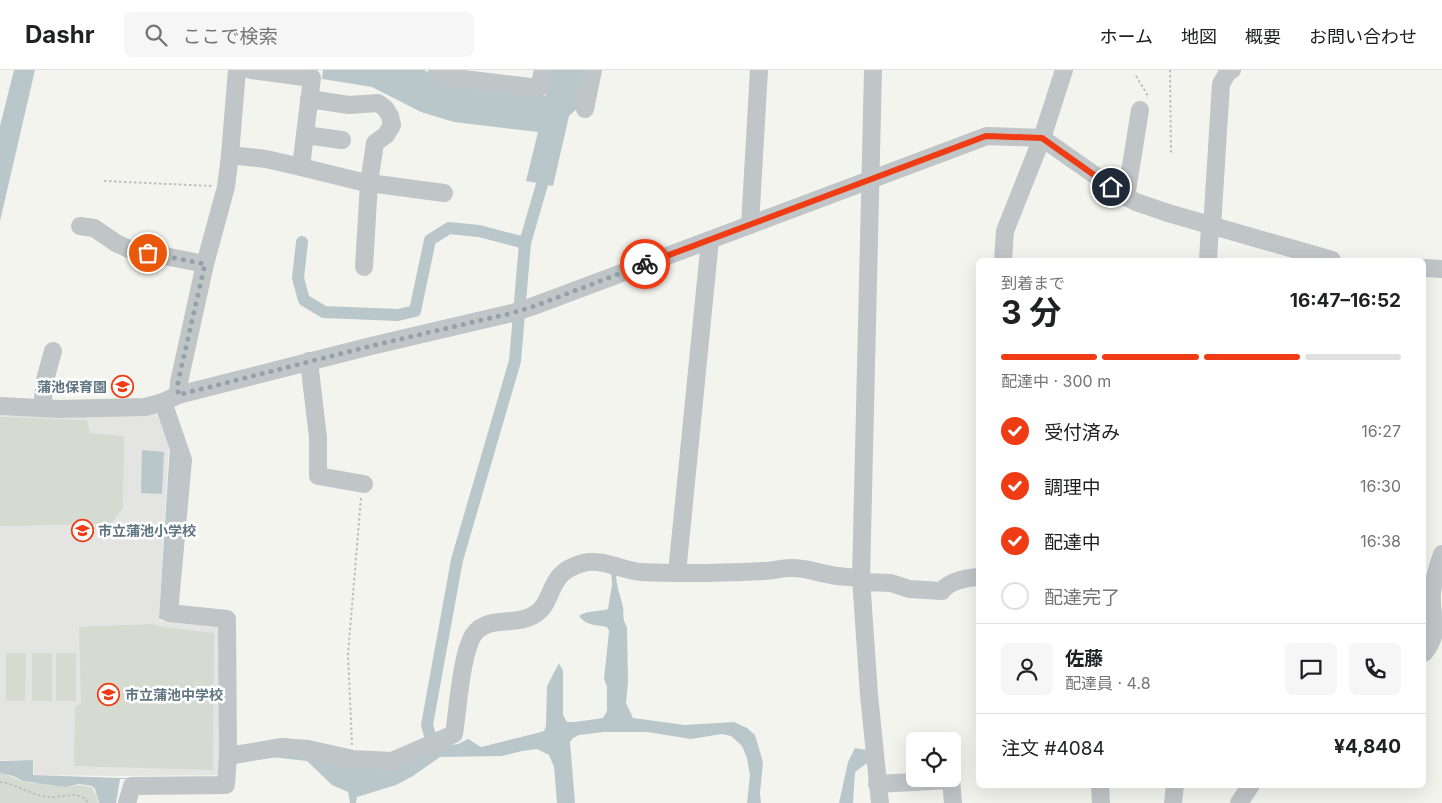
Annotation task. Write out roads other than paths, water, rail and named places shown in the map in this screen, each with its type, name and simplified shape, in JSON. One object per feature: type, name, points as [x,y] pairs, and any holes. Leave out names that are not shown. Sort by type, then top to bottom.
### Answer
[{"type":"street","points":[[127,803],[132,786],[226,785],[228,756],[227,619],[170,612],[183,460],[170,398],[178,382],[205,264],[226,187],[237,70]]},
{"type":"street","points":[[251,70],[313,74],[301,167]]},
{"type":"street","points":[[437,70],[455,78],[540,88],[544,70]]},
{"type":"street","points":[[585,109],[593,70]]},
{"type":"street","points":[[750,224],[759,70]]},
{"type":"street","points":[[873,70],[861,580],[869,695],[880,803]]},
{"type":"street","points":[[1003,258],[1005,231],[1042,138],[1064,70]]},
{"type":"street","points":[[1208,258],[1221,84],[1229,71]]},
{"type":"street","points":[[310,99],[349,105],[378,103],[385,108],[390,116],[392,124],[386,135],[376,143],[369,183],[364,267]]},
{"type":"street","points":[[1126,197],[1143,108]]},
{"type":"street","points":[[305,135],[342,140]]},
{"type":"street","points":[[0,406],[42,408],[145,406],[309,361],[512,313],[986,136],[1042,138],[1136,202],[1211,226],[1325,258]]},
{"type":"street","points":[[230,155],[266,159],[369,183],[444,193]]},
{"type":"street","points":[[80,226],[94,228],[116,243],[129,249],[205,264]]},
{"type":"street","points":[[677,573],[710,240]]},
{"type":"street","points":[[1426,268],[1442,269]]},
{"type":"street","points":[[42,408],[53,351]]},
{"type":"street","points":[[309,361],[318,438],[318,476],[363,484]]},
{"type":"street","points":[[1426,651],[1436,635],[1432,592],[1442,554]]},
{"type":"street","points":[[228,756],[282,747],[308,748],[353,759],[392,761],[454,734],[467,648],[475,633],[487,624],[530,618],[543,609],[556,579],[566,570],[584,563],[603,563],[639,572],[677,573],[766,571],[790,568],[808,569],[828,575],[891,583],[909,589],[942,591],[947,585],[976,576]]},
{"type":"street","points":[[877,784],[951,780],[953,803]]},
{"type":"street","points":[[1100,788],[1101,803]]},
{"type":"street","points":[[1174,803],[1175,788]]},
{"type":"street","points":[[1239,803],[1249,788]]},
{"type":"waterway","points":[[434,749],[427,725],[457,560],[515,361],[525,243],[547,167]]},
{"type":"waterway","points":[[302,242],[298,278],[304,300],[324,312],[398,315],[415,311],[430,240],[449,228],[479,231],[525,243]]},
{"type":"place","name":"蒲池保育園","points":[[123,387]]},
{"type":"place","name":"市立蒲池小学校","points":[[82,531]]},
{"type":"place","name":"市立蒲池中学校","points":[[109,695]]}]
